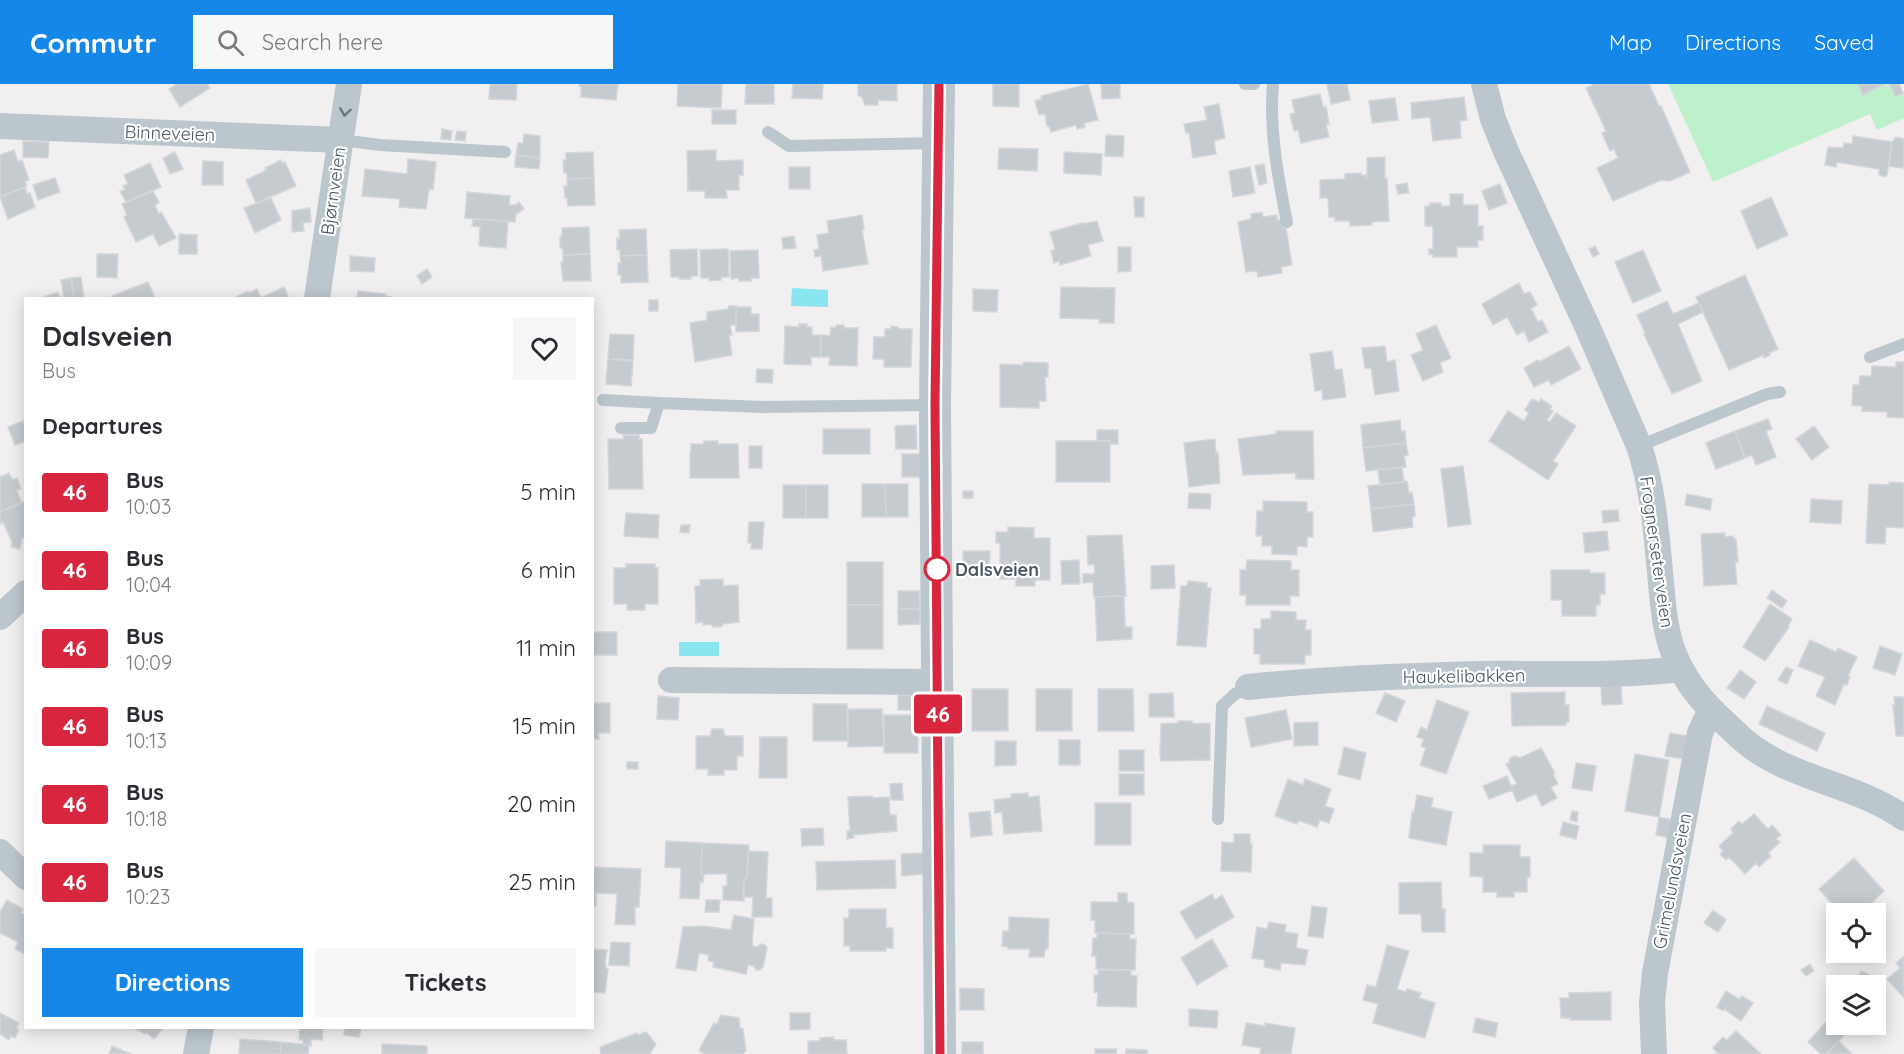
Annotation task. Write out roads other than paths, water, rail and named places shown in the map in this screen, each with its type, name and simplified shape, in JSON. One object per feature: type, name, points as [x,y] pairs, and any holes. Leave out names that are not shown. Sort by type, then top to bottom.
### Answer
[{"type":"street","name":"Bjørnveien","points":[[317,297],[348,84]]},
{"type":"street","points":[[939,84],[935,405],[940,1054]]},
{"type":"street","name":"Frognerseterveien","points":[[1484,84],[1493,119],[1505,149],[1588,328],[1639,446],[1653,506],[1664,616],[1673,651],[1681,669],[1698,695],[1755,749],[1795,770],[1874,800],[1904,818]]},
{"type":"street","name":"Binneveien","points":[[0,126],[340,140]]},
{"type":"street","points":[[0,617],[24,595]]},
{"type":"street","name":"Haukelibakken","points":[[1248,687],[1316,680],[1474,674],[1641,673],[1681,669]]},
{"type":"street","points":[[671,680],[938,682]]},
{"type":"street","name":"Grimelundsveien","points":[[1654,1054],[1652,1002],[1655,973],[1700,734],[1713,711]]},
{"type":"street","points":[[0,852],[24,876]]},
{"type":"street","points":[[196,1054],[201,1029]]},
{"type":"lane","points":[[1245,84],[1254,84]]},
{"type":"lane","points":[[1273,84],[1271,100],[1274,146],[1287,222]]},
{"type":"lane","points":[[768,132],[789,146],[939,143]]},
{"type":"lane","points":[[340,140],[380,145],[505,152]]},
{"type":"lane","points":[[1870,357],[1904,344]]},
{"type":"lane","points":[[1639,446],[1767,394],[1780,392]]},
{"type":"lane","points":[[603,400],[763,407],[935,405]]},
{"type":"lane","points":[[621,428],[651,428],[659,403]]},
{"type":"lane","points":[[1218,819],[1222,706],[1235,694],[1248,687]]},
{"type":"water","points":[[792,288],[828,290],[828,307],[791,306]]},
{"type":"water","points":[[679,642],[719,642],[719,656],[679,656]]},
{"type":"place","name":"Dalsveien","points":[[937,569]]}]
